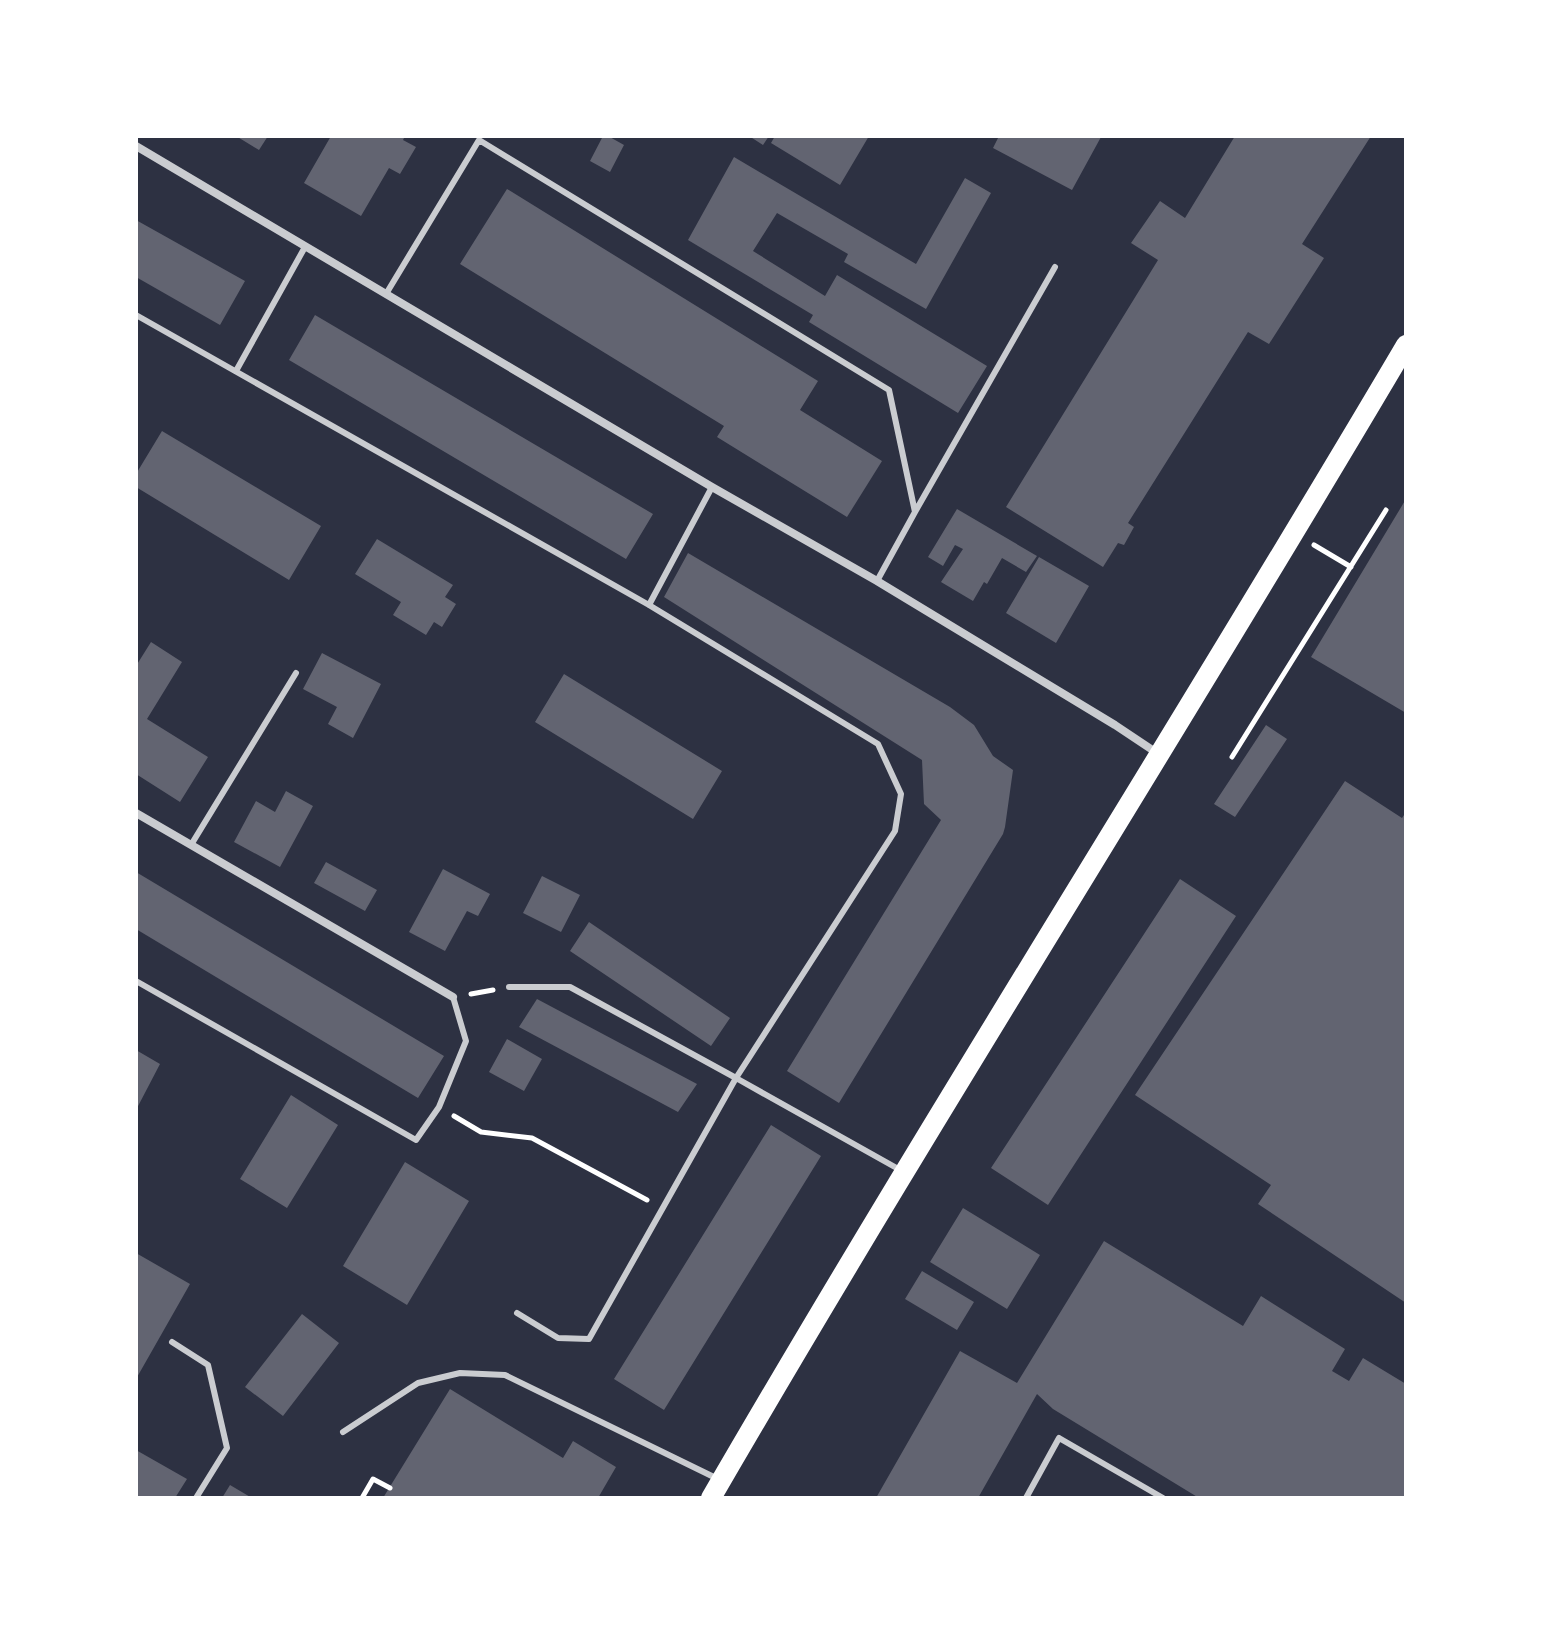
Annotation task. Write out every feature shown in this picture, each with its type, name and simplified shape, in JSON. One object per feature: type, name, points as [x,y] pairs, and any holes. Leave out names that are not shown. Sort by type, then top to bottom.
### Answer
[{"type":"main road","points":[[716,1489],[1295,534],[1406,345]]},
{"type":"street","points":[[136,146],[712,487],[877,581],[1160,755]]},
{"type":"street","points":[[136,813],[453,997]]},
{"type":"lane","points":[[386,294],[480,138],[889,390],[915,512]]},
{"type":"lane","points":[[236,371],[305,247]]},
{"type":"lane","points":[[877,581],[1055,267]]},
{"type":"lane","points":[[136,315],[649,605],[878,744],[901,794],[895,831],[736,1078],[589,1339],[558,1338],[517,1313]]},
{"type":"lane","points":[[649,605],[712,487]]},
{"type":"lane","points":[[191,845],[296,673]]},
{"type":"lane","points":[[136,981],[416,1140],[439,1107],[466,1041],[453,997]]},
{"type":"lane","points":[[509,987],[570,987],[905,1173]]},
{"type":"lane","points":[[172,1342],[208,1365],[227,1448],[196,1498]]},
{"type":"lane","points":[[343,1432],[418,1383],[460,1373],[505,1375],[716,1489]]},
{"type":"lane","points":[[1026,1498],[1059,1438],[1163,1498]]},
{"type":"path","points":[[1232,757],[1386,510]]},
{"type":"path","points":[[1295,534],[1351,567]]},
{"type":"path","points":[[453,997],[509,987]]},
{"type":"path","points":[[439,1107],[481,1132],[532,1138],[662,1208]]},
{"type":"path","points":[[362,1498],[373,1479],[390,1488]]},
{"type":"building","points":[[236,136],[268,136],[259,150]]},
{"type":"building","points":[[331,136],[405,136],[403,140],[416,147],[400,174],[389,168],[361,216],[304,183]]},
{"type":"building","points":[[603,136],[624,145],[610,172],[590,161]]},
{"type":"building","points":[[749,136],[769,136],[763,145]]},
{"type":"building","points":[[775,136],[869,136],[840,185],[771,143]]},
{"type":"building","points":[[999,136],[1101,137],[1072,190],[993,148]]},
{"type":"building","points":[[1235,136],[1371,136],[1302,244],[1324,258],[1269,344],[1248,332],[1128,523],[1134,527],[1124,545],[1118,543],[1103,567],[1006,507],[1158,260],[1131,243],[1160,201],[1185,218]]},
{"type":"building","points":[[734,157],[916,264],[965,178],[991,193],[926,309],[844,262],[848,254],[777,213],[753,251],[825,296],[837,275],[987,366],[958,413],[809,322],[813,315],[688,240]]},
{"type":"building","points":[[507,189],[818,381],[800,410],[882,461],[847,517],[717,437],[724,426],[460,264]]},
{"type":"building","points":[[136,220],[245,281],[220,325],[136,277]]},
{"type":"building","points":[[315,315],[653,514],[626,559],[289,360]]},
{"type":"building","points":[[162,431],[321,526],[289,580],[136,487],[136,474]]},
{"type":"building","points":[[1406,499],[1406,713],[1311,657]]},
{"type":"building","points":[[957,509],[1037,556],[1026,572],[1002,558],[973,601],[941,582],[963,549],[955,545],[943,566],[928,557]]},
{"type":"building","points":[[377,539],[453,585],[445,597],[456,604],[442,627],[434,622],[426,635],[393,615],[401,602],[355,574]]},
{"type":"building","points":[[688,553],[950,707],[974,725],[993,756],[1013,770],[1003,834],[839,1103],[787,1071],[941,820],[924,804],[922,760],[664,597]]},
{"type":"building","points":[[1039,557],[1089,586],[1056,643],[1006,613]]},
{"type":"building","points":[[151,642],[182,662],[147,719],[208,757],[180,802],[136,774],[136,666]]},
{"type":"building","points":[[322,653],[381,684],[353,738],[328,724],[337,707],[303,689]]},
{"type":"building","points":[[564,674],[722,771],[693,819],[535,722]]},
{"type":"building","points":[[1266,725],[1287,739],[1235,817],[1214,804]]},
{"type":"building","points":[[1345,781],[1402,818],[1406,812],[1406,1303],[1258,1204],[1271,1185],[1135,1095]]},
{"type":"building","points":[[286,791],[313,806],[280,867],[234,842],[256,801],[275,812]]},
{"type":"building","points":[[326,862],[377,890],[365,911],[314,883]]},
{"type":"building","points":[[443,869],[490,894],[478,916],[467,911],[445,951],[409,932]]},
{"type":"building","points":[[136,872],[444,1056],[418,1098],[136,929]]},
{"type":"building","points":[[542,876],[580,895],[561,932],[523,913]]},
{"type":"building","points":[[1180,879],[1236,916],[1048,1205],[991,1168]]},
{"type":"building","points":[[589,922],[730,1018],[711,1046],[570,951]]},
{"type":"building","points":[[537,999],[697,1084],[678,1112],[519,1027]]},
{"type":"building","points":[[507,1039],[542,1059],[524,1091],[489,1072]]},
{"type":"building","points":[[136,1050],[160,1064],[136,1110]]},
{"type":"building","points":[[291,1095],[338,1125],[287,1208],[240,1179]]},
{"type":"building","points":[[771,1125],[821,1156],[664,1410],[614,1379]]},
{"type":"building","points":[[405,1162],[469,1201],[407,1305],[343,1266]]},
{"type":"building","points":[[963,1208],[1040,1255],[1007,1309],[930,1262]]},
{"type":"building","points":[[1104,1241],[1243,1326],[1261,1296],[1345,1349],[1332,1371],[1349,1381],[1363,1358],[1406,1384],[1406,1498],[1199,1498],[1053,1409],[1037,1394],[978,1498],[876,1498],[960,1351],[1017,1383]]},
{"type":"building","points":[[136,1253],[190,1284],[136,1379],[137,1341]]},
{"type":"building","points":[[922,1271],[974,1302],[957,1330],[905,1299]]},
{"type":"building","points":[[302,1314],[339,1343],[283,1416],[245,1387]]},
{"type":"building","points":[[450,1389],[563,1458],[573,1441],[616,1467],[598,1498],[383,1498]]},
{"type":"building","points":[[136,1450],[187,1479],[175,1498],[136,1498]]},
{"type":"building","points":[[230,1485],[252,1498],[222,1498]]}]
